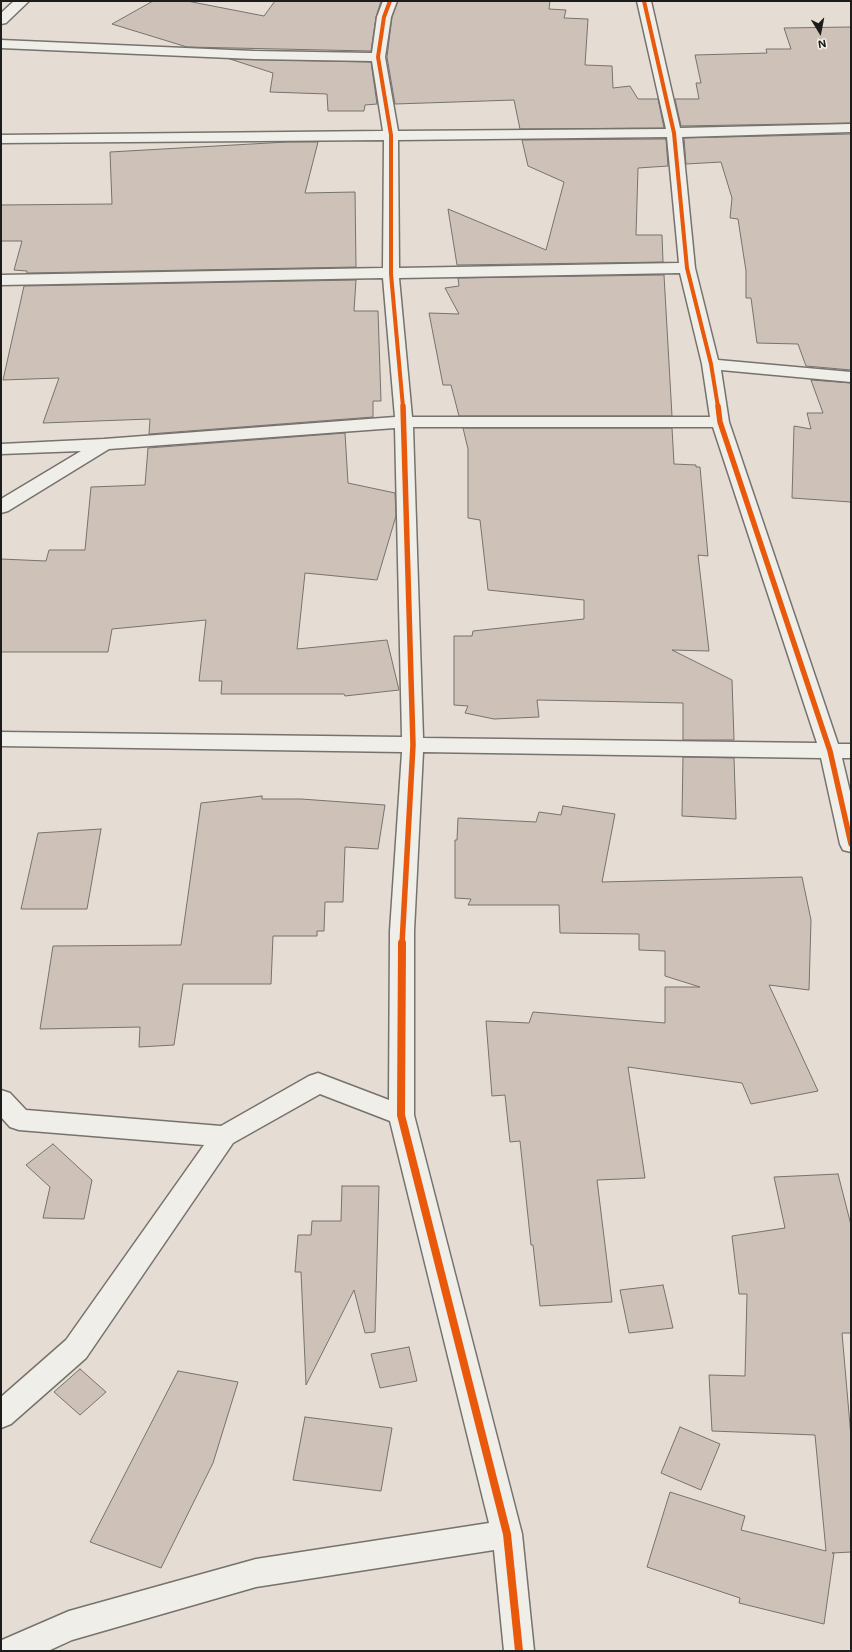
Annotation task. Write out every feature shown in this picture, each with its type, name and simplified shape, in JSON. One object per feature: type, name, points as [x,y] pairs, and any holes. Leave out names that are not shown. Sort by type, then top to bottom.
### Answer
[{"type":"street","points":[[1,20],[22,1]]},
{"type":"street","points":[[390,1],[384,17],[378,57],[391,135],[391,274],[404,422],[413,745],[402,932],[401,1115],[507,1534],[519,1651]]},
{"type":"street","points":[[644,1],[674,133],[687,268],[711,364],[720,422],[830,751],[851,844]]},
{"type":"street","points":[[1,44],[254,55],[378,57]]},
{"type":"street","points":[[1,139],[674,133],[851,128]]},
{"type":"street","points":[[1,280],[687,268]]},
{"type":"street","points":[[711,364],[851,377]]},
{"type":"street","points":[[1,449],[104,444],[404,422],[720,422]]},
{"type":"street","points":[[1,507],[104,444]]},
{"type":"street","points":[[1,739],[851,751]]},
{"type":"street","points":[[1,1415],[76,1349],[224,1136],[318,1083],[401,1115]]},
{"type":"street","points":[[1,1100],[19,1120],[224,1136]]},
{"type":"street","points":[[13,1651],[69,1626],[256,1573],[507,1534]]},
{"type":"building","points":[[153,1],[187,1],[264,16],[275,1],[381,1],[376,17],[371,51],[187,47],[112,24]]},
{"type":"building","points":[[398,1],[550,1],[549,9],[566,10],[564,18],[588,19],[585,65],[612,66],[613,88],[630,86],[638,99],[658,99],[664,128],[520,129],[514,100],[395,104],[387,57],[392,17]]},
{"type":"building","points":[[851,27],[851,123],[681,126],[675,99],[699,99],[696,83],[701,83],[695,55],[767,53],[766,49],[791,49],[784,28]]},
{"type":"building","points":[[230,59],[371,62],[377,104],[365,105],[364,111],[328,111],[327,94],[270,92],[273,73]]},
{"type":"building","points":[[851,134],[851,370],[806,366],[798,344],[757,343],[751,298],[746,298],[746,271],[738,219],[730,218],[732,198],[721,162],[686,164],[684,138]]},
{"type":"building","points":[[666,139],[668,166],[638,168],[636,235],[662,235],[663,262],[457,265],[448,209],[546,250],[564,182],[528,166],[522,140]]},
{"type":"building","points":[[287,142],[318,142],[305,193],[355,192],[356,267],[27,273],[27,271],[14,270],[22,241],[1,241],[1,205],[112,204],[110,152]]},
{"type":"building","points":[[664,275],[672,416],[459,416],[451,385],[443,385],[429,313],[459,314],[445,288],[459,286],[458,278]]},
{"type":"building","points":[[356,280],[354,311],[378,311],[381,401],[373,401],[373,417],[149,434],[150,419],[43,423],[59,378],[3,380],[24,286]]},
{"type":"building","points":[[811,380],[851,383],[851,502],[792,498],[794,426],[811,429],[807,413],[823,413]]},
{"type":"building","points":[[463,428],[672,428],[674,464],[696,465],[696,467],[700,467],[708,556],[698,555],[709,651],[672,650],[732,680],[734,740],[683,740],[683,703],[537,700],[539,717],[494,719],[465,713],[468,706],[454,705],[454,636],[472,636],[473,631],[584,619],[584,600],[488,590],[480,520],[468,518],[468,449]]},
{"type":"building","points":[[345,433],[348,483],[395,493],[396,516],[377,580],[305,573],[297,649],[387,640],[399,690],[345,696],[344,694],[221,694],[222,681],[199,681],[206,620],[112,629],[108,652],[1,652],[1,559],[46,561],[49,550],[85,550],[91,487],[145,485],[148,448]]},
{"type":"building","points":[[683,757],[734,758],[736,819],[682,816]]},
{"type":"building","points":[[262,796],[262,799],[301,799],[385,805],[378,849],[345,847],[343,902],[325,902],[324,931],[317,931],[317,936],[273,936],[271,984],[183,984],[174,1045],[139,1047],[140,1027],[40,1029],[53,946],[181,945],[201,803]]},
{"type":"building","points":[[563,806],[615,814],[602,882],[802,877],[811,920],[809,990],[769,985],[818,1091],[751,1104],[742,1083],[628,1067],[645,1178],[597,1180],[612,1302],[540,1306],[533,1245],[531,1245],[520,1141],[510,1142],[505,1095],[492,1096],[486,1021],[529,1023],[533,1012],[665,1023],[665,987],[700,987],[665,976],[665,951],[639,950],[639,934],[560,933],[559,905],[468,905],[471,899],[455,898],[455,840],[457,840],[458,818],[536,822],[539,812],[561,815]]},
{"type":"building","points":[[101,829],[87,909],[21,909],[38,833]]},
{"type":"building","points":[[53,1144],[92,1180],[84,1219],[43,1218],[50,1187],[26,1165]]},
{"type":"building","points":[[838,1174],[851,1225],[851,1333],[842,1333],[851,1437],[851,1552],[832,1553],[834,1553],[824,1624],[739,1603],[740,1598],[647,1567],[670,1492],[745,1516],[741,1530],[826,1551],[815,1435],[712,1431],[709,1375],[745,1376],[747,1294],[739,1294],[732,1236],[785,1228],[774,1177]]},
{"type":"building","points":[[342,1186],[379,1186],[375,1332],[365,1333],[354,1290],[306,1385],[301,1272],[295,1272],[298,1235],[311,1235],[312,1221],[341,1221]]},
{"type":"building","points":[[663,1285],[673,1328],[629,1333],[620,1290]]},
{"type":"building","points":[[409,1347],[417,1381],[380,1388],[371,1354]]},
{"type":"building","points":[[80,1369],[106,1392],[80,1415],[54,1392]]},
{"type":"building","points":[[178,1371],[238,1382],[213,1463],[161,1568],[90,1542]]},
{"type":"building","points":[[305,1417],[392,1428],[381,1491],[293,1480]]},
{"type":"building","points":[[680,1427],[720,1444],[701,1490],[661,1473]]},
{"type":"cycle path","points":[[390,1],[384,17],[378,57],[391,135],[391,274],[404,422],[413,745],[402,931],[401,1115],[507,1534],[519,1651]]},
{"type":"cycle path","points":[[644,1],[674,133],[687,268],[711,364],[720,422],[830,751],[851,844]]}]
